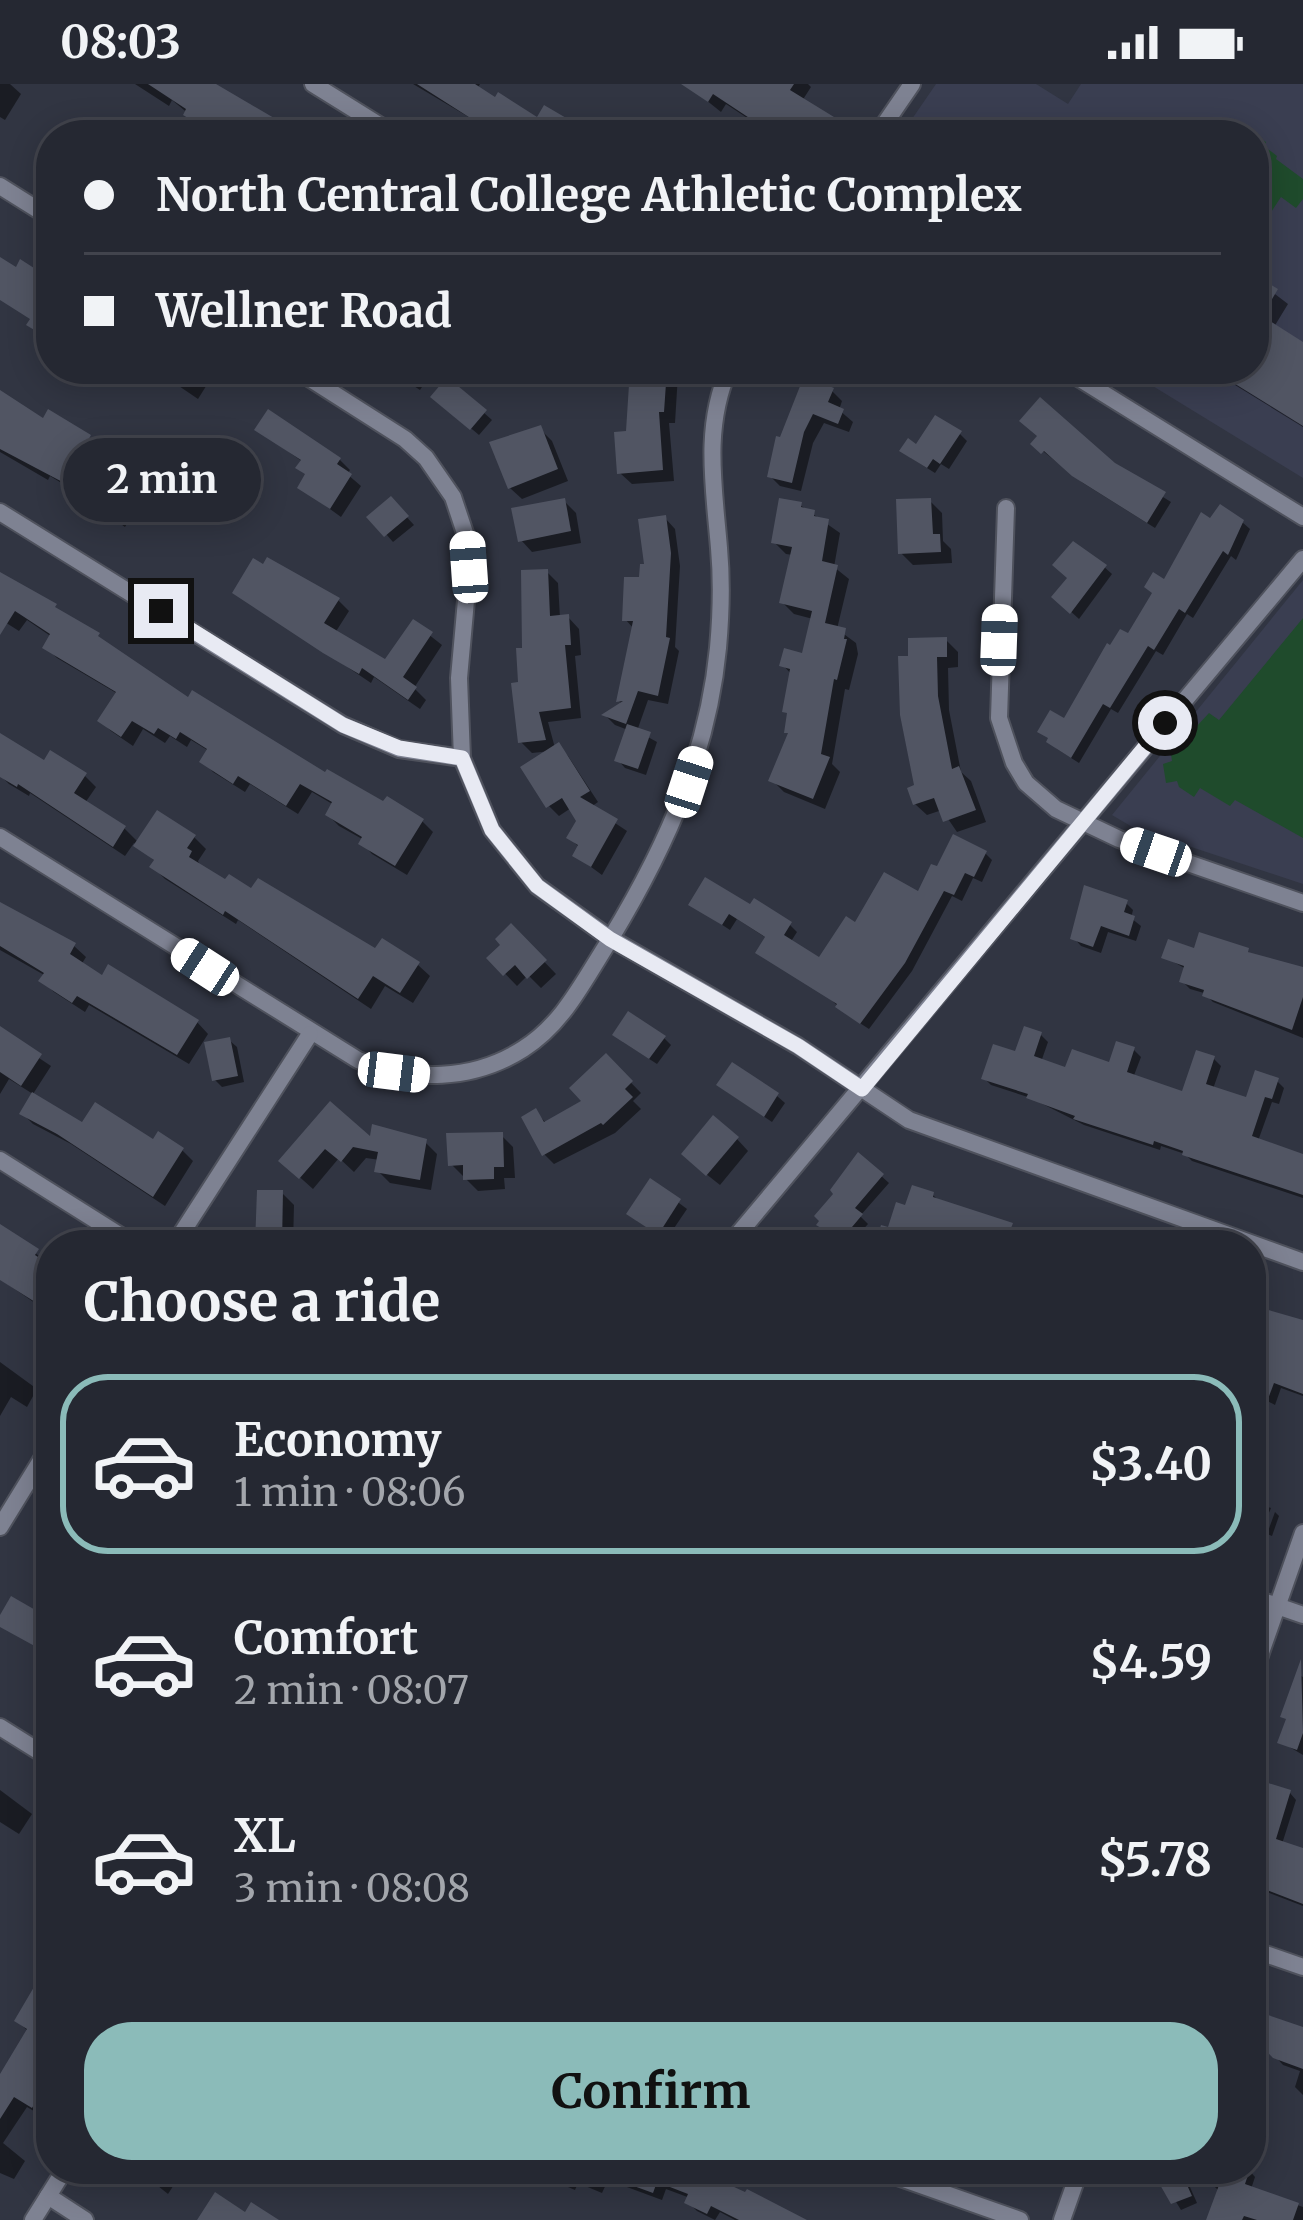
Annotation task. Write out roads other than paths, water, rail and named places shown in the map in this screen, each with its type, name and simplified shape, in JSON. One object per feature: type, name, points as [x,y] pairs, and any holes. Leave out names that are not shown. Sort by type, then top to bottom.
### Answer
[{"type":"street","points":[[313,84],[371,120]]},
{"type":"street","points":[[887,120],[912,84]]},
{"type":"street","points":[[0,186],[36,209]]},
{"type":"street","points":[[319,384],[405,439],[441,477],[460,511],[469,567],[459,678],[462,758],[476,799],[512,860],[568,911],[610,939],[798,1046],[941,1135],[1212,1230]]},
{"type":"street","points":[[0,837],[358,1060],[425,1076],[486,1067],[524,1049],[555,1022],[610,939],[671,830],[694,767],[718,649],[721,586],[711,456],[714,416],[724,384]]},
{"type":"street","points":[[1088,384],[1303,518]]},
{"type":"street","points":[[1006,508],[999,718],[1005,744],[1026,783],[1040,798],[1119,839],[1303,903]]},
{"type":"street","points":[[0,512],[343,725],[399,748],[462,758]]},
{"type":"street","points":[[742,1230],[1303,559]]},
{"type":"street","points":[[184,1230],[310,1034]]},
{"type":"street","points":[[0,1160],[112,1230]]},
{"type":"street","points":[[1266,1249],[1303,1262]]},
{"type":"street","points":[[0,1527],[36,1468]]},
{"type":"street","points":[[1266,1638],[1303,1533]]},
{"type":"street","points":[[1266,1602],[1303,1615]]},
{"type":"street","points":[[0,1726],[36,1749]]},
{"type":"street","points":[[1266,1954],[1303,1967]]},
{"type":"street","points":[[33,2220],[56,2184]]},
{"type":"street","points":[[918,2184],[1020,2220]]},
{"type":"street","points":[[1062,2220],[1075,2184]]},
{"type":"street","points":[[48,2196],[86,2220]]}]
